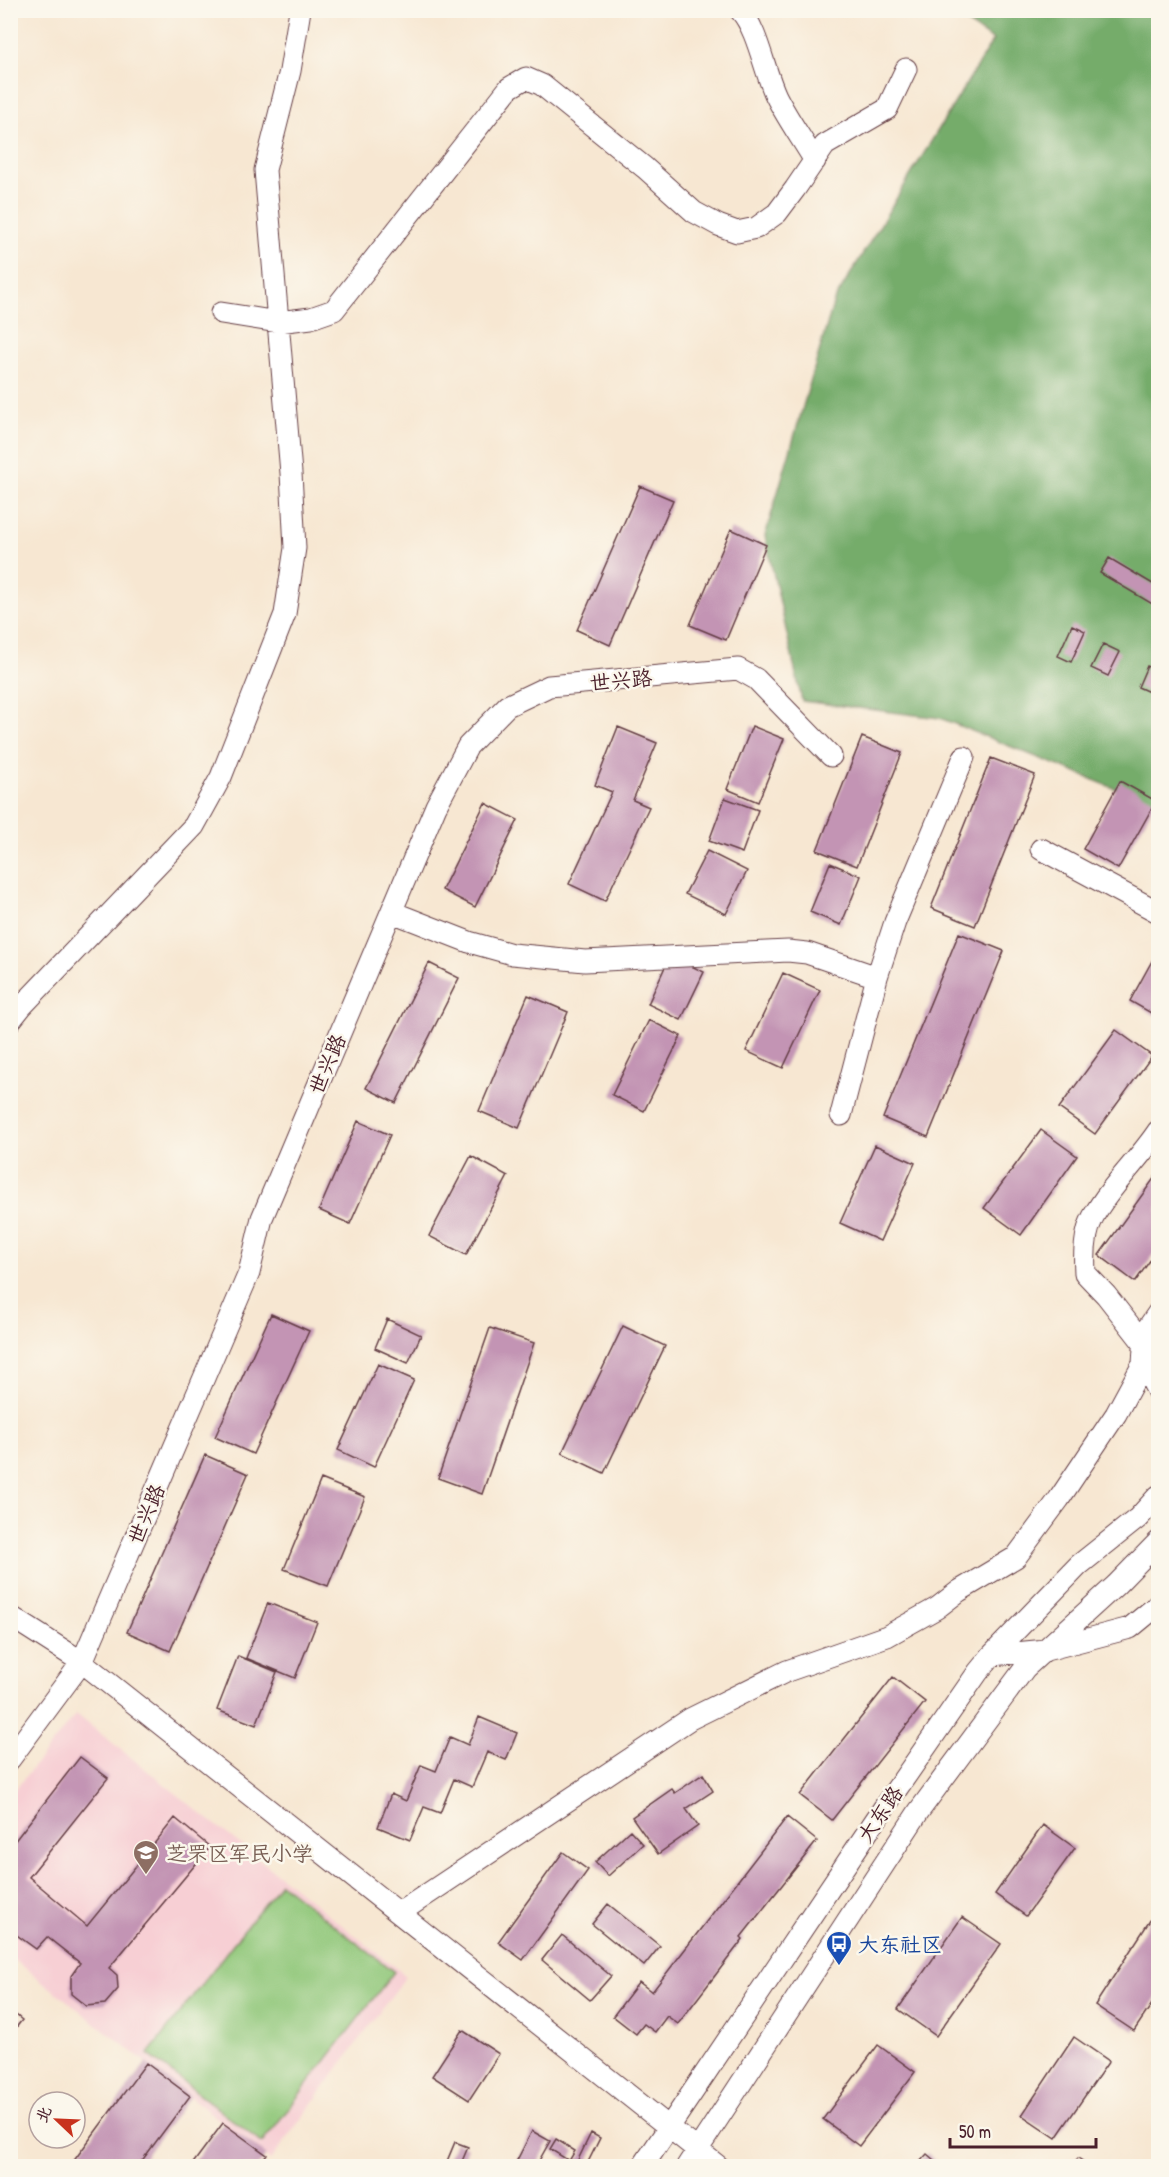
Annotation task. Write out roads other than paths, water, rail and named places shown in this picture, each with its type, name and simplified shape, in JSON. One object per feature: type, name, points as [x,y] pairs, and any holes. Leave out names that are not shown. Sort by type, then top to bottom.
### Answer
[{"type":"street","points":[[10,1021],[194,826],[221,777],[285,614],[295,548],[265,170],[290,71],[300,10]]},
{"type":"street","points":[[740,10],[749,20],[776,96],[815,161]]},
{"type":"street","points":[[221,313],[278,322],[311,318],[333,310],[509,88],[526,78],[542,85],[645,168],[694,212],[737,232],[756,228],[777,213],[825,145],[887,109],[906,69]]},
{"type":"street","name":"世兴路","points":[[10,1759],[82,1662],[249,1273],[262,1218],[436,806],[468,746],[507,706],[549,686],[738,669],[756,679],[831,756]]},
{"type":"street","points":[[841,1115],[877,977],[896,922],[964,758]]},
{"type":"street","points":[[1041,849],[1158,912]]},
{"type":"street","points":[[392,912],[469,942],[512,954],[585,962],[788,951],[807,953],[877,977]]},
{"type":"street","points":[[1158,1131],[1092,1219],[1084,1249],[1084,1273],[1106,1295],[1144,1355],[1158,1392]]},
{"type":"street","points":[[399,1913],[690,1719],[787,1671],[887,1636],[937,1608],[959,1591],[1016,1557],[1059,1499],[1116,1414],[1144,1355],[1145,1332],[1158,1312]]},
{"type":"street","name":"大东路","points":[[643,2166],[887,1803],[992,1655],[1079,1565],[1138,1518],[1158,1496]]},
{"type":"street","name":"大东路","points":[[692,2158],[920,1811],[1026,1668],[1116,1585],[1158,1542]]},
{"type":"street","points":[[992,1655],[1046,1650],[1130,1628],[1158,1605]]},
{"type":"street","points":[[10,1616],[82,1662],[399,1913],[692,2158],[718,2166]]},
{"type":"place","name":"芝罘区军民小学","points":[[146,1876]]},
{"type":"place","name":"大东社区","points":[[839,1967]]}]
